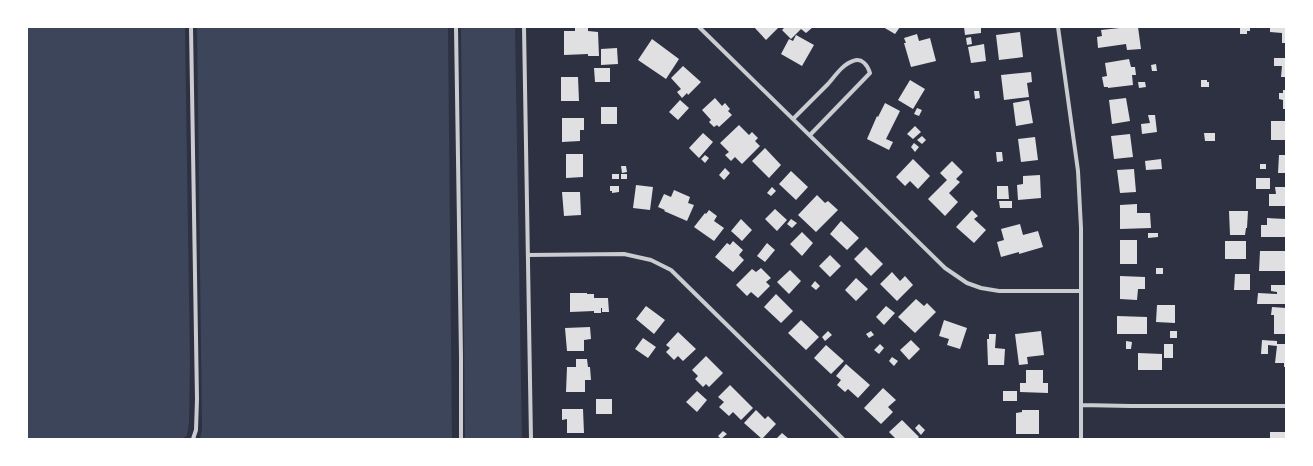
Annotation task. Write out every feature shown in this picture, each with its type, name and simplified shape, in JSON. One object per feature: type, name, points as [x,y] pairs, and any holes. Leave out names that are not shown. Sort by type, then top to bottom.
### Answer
[{"type":"street","points":[[191,27],[197,399],[196,430],[193,439]]},
{"type":"street","points":[[456,27],[461,439]]},
{"type":"street","points":[[524,27],[531,439]]},
{"type":"street","points":[[699,27],[945,268],[967,283],[981,288],[998,291],[1081,291]]},
{"type":"street","points":[[1058,27],[1078,172],[1081,228],[1081,439]]},
{"type":"street","points":[[793,119],[842,68],[852,61],[858,60],[864,62],[870,73],[810,135]]},
{"type":"street","points":[[528,255],[624,254],[651,260],[670,270],[843,439]]},
{"type":"street","points":[[1081,405],[1286,406]]},
{"type":"shaded area","points":[[27,27],[185,27],[190,362],[189,423],[187,436],[181,439],[27,439]]},
{"type":"shaded area","points":[[197,27],[448,27],[452,439],[200,439],[202,429]]},
{"type":"shaded area","points":[[461,27],[515,27],[522,439],[465,439]]},
{"type":"building","points":[[575,27],[588,27],[588,31],[598,32],[599,56],[588,56],[588,54],[564,55],[564,31],[575,31]]},
{"type":"building","points":[[754,27],[779,27],[766,40]]},
{"type":"building","points":[[785,27],[813,27],[806,33],[801,29],[791,39],[782,30]]},
{"type":"building","points":[[883,27],[900,27],[895,34]]},
{"type":"building","points":[[964,27],[981,27],[981,33],[965,35]]},
{"type":"building","points":[[1138,27],[1141,49],[1127,50],[1126,44],[1098,48],[1097,37],[1102,36],[1101,30]]},
{"type":"building","points":[[1240,27],[1250,27],[1250,31],[1247,31],[1247,34],[1240,34]]},
{"type":"building","points":[[1270,27],[1286,27],[1286,43],[1282,43],[1282,33],[1270,32]]},
{"type":"building","points":[[1020,32],[1023,57],[999,60],[996,35]]},
{"type":"building","points":[[917,34],[919,41],[930,38],[936,61],[911,67],[904,38]]},
{"type":"building","points":[[796,35],[814,45],[802,66],[781,54],[789,39],[793,41]]},
{"type":"building","points":[[971,37],[972,44],[967,45],[966,38]]},
{"type":"building","points":[[652,39],[679,59],[666,79],[638,60]]},
{"type":"building","points":[[984,44],[986,61],[971,63],[968,47]]},
{"type":"building","points":[[617,48],[618,64],[601,65],[601,49]]},
{"type":"building","points":[[1274,58],[1286,58],[1286,77],[1281,77],[1282,66],[1274,66]]},
{"type":"building","points":[[1129,59],[1131,67],[1135,67],[1136,75],[1132,75],[1133,85],[1108,88],[1104,87],[1102,77],[1107,76],[1105,63]]},
{"type":"building","points":[[1156,64],[1157,71],[1152,71],[1151,65]]},
{"type":"building","points":[[683,66],[701,82],[688,95],[687,93],[682,98],[677,92],[681,89],[671,78]]},
{"type":"building","points":[[594,68],[610,68],[610,82],[595,82]]},
{"type":"building","points":[[1031,72],[1032,82],[1027,83],[1029,97],[1004,100],[1001,75]]},
{"type":"building","points":[[561,77],[578,77],[579,101],[561,101]]},
{"type":"building","points":[[910,80],[925,89],[913,109],[898,100]]},
{"type":"building","points":[[1201,80],[1207,80],[1207,82],[1209,82],[1209,87],[1201,87]]},
{"type":"building","points":[[1138,82],[1145,82],[1146,87],[1139,88]]},
{"type":"building","points":[[1283,90],[1286,90],[1286,109],[1283,109],[1283,100],[1279,99],[1279,93],[1283,93]]},
{"type":"building","points":[[974,91],[979,91],[980,98],[975,99]]},
{"type":"building","points":[[715,98],[722,106],[725,103],[730,109],[728,111],[732,115],[719,127],[717,125],[714,127],[709,122],[711,120],[702,110]]},
{"type":"building","points":[[1126,98],[1130,121],[1112,124],[1109,100]]},
{"type":"building","points":[[680,100],[689,108],[678,120],[669,112]]},
{"type":"building","points":[[1029,100],[1033,123],[1016,126],[1013,103]]},
{"type":"building","points":[[885,103],[900,111],[886,139],[893,142],[889,150],[867,139],[877,116],[878,117]]},
{"type":"building","points":[[601,107],[617,107],[617,124],[601,124]]},
{"type":"building","points":[[917,108],[922,110],[919,116],[914,114]]},
{"type":"building","points":[[1148,115],[1155,115],[1157,132],[1142,134],[1141,124],[1150,123]]},
{"type":"building","points":[[562,118],[584,118],[584,130],[580,130],[580,141],[562,142]]},
{"type":"building","points":[[1271,121],[1286,121],[1286,140],[1271,140]]},
{"type":"building","points":[[739,125],[749,135],[752,132],[758,138],[755,141],[760,146],[742,164],[735,157],[731,161],[725,155],[729,152],[720,143]]},
{"type":"building","points":[[915,126],[921,132],[913,139],[907,134]]},
{"type":"building","points":[[703,133],[713,142],[699,158],[689,148]]},
{"type":"building","points":[[1204,133],[1215,133],[1215,141],[1205,141]]},
{"type":"building","points":[[1130,134],[1133,157],[1114,159],[1111,136]]},
{"type":"building","points":[[922,136],[926,140],[922,144],[917,140]]},
{"type":"building","points":[[1035,137],[1038,160],[1021,162],[1018,139]]},
{"type":"building","points":[[914,143],[919,147],[915,152],[911,147]]},
{"type":"building","points":[[765,148],[781,165],[769,178],[752,161]]},
{"type":"building","points":[[996,152],[1002,152],[1003,161],[997,162]]},
{"type":"building","points":[[566,154],[583,154],[583,177],[566,178]]},
{"type":"building","points":[[705,155],[709,158],[705,163],[701,159]]},
{"type":"building","points":[[1279,155],[1286,155],[1286,173],[1278,173]]},
{"type":"building","points":[[913,159],[930,176],[918,189],[910,181],[905,186],[896,177]]},
{"type":"building","points":[[1161,159],[1162,169],[1146,170],[1145,161]]},
{"type":"building","points":[[952,161],[963,172],[956,179],[960,182],[949,193],[958,202],[945,216],[928,199],[947,180],[940,173]]},
{"type":"building","points":[[1260,164],[1266,164],[1266,169],[1260,169]]},
{"type":"building","points":[[621,166],[626,166],[627,172],[622,173]]},
{"type":"building","points":[[725,168],[730,173],[724,180],[719,175]]},
{"type":"building","points":[[1134,169],[1136,192],[1120,193],[1117,170]]},
{"type":"building","points":[[791,171],[808,187],[796,200],[779,184]]},
{"type":"building","points":[[612,174],[619,174],[619,179],[612,179]]},
{"type":"building","points":[[621,174],[627,174],[627,179],[621,179]]},
{"type":"building","points":[[1040,175],[1041,198],[1018,200],[1017,185],[1023,184],[1023,176]]},
{"type":"building","points":[[1256,178],[1270,178],[1270,189],[1256,189]]},
{"type":"building","points":[[636,185],[653,187],[650,210],[633,208]]},
{"type":"building","points":[[610,186],[619,186],[619,192],[612,193],[612,191],[610,191]]},
{"type":"building","points":[[997,186],[1008,186],[1009,199],[997,199]]},
{"type":"building","points":[[772,187],[776,191],[771,196],[767,193]]},
{"type":"building","points":[[1275,187],[1286,187],[1286,206],[1269,206],[1269,194],[1276,194]]},
{"type":"building","points":[[674,190],[690,197],[688,203],[694,205],[687,221],[658,207],[664,194],[671,197]]},
{"type":"building","points":[[562,192],[580,192],[581,215],[564,216]]},
{"type":"building","points":[[817,195],[825,203],[828,201],[838,210],[816,232],[798,215]]},
{"type":"building","points":[[999,201],[1012,201],[1012,208],[1000,208]]},
{"type":"building","points":[[1137,204],[1137,213],[1150,213],[1151,228],[1120,229],[1120,205]]},
{"type":"building","points":[[775,209],[787,220],[777,231],[765,219]]},
{"type":"building","points":[[709,210],[717,216],[714,221],[724,228],[714,241],[694,227]]},
{"type":"building","points":[[972,210],[978,216],[974,219],[986,230],[974,243],[956,227]]},
{"type":"building","points":[[1229,211],[1248,211],[1245,235],[1230,235]]},
{"type":"building","points":[[1267,218],[1286,219],[1286,237],[1261,237],[1261,225],[1267,225]]},
{"type":"building","points":[[741,219],[752,230],[742,241],[731,231]]},
{"type":"building","points":[[791,219],[797,223],[792,228],[787,224]]},
{"type":"building","points":[[841,221],[859,238],[847,250],[830,234]]},
{"type":"building","points":[[1020,224],[1023,235],[1038,231],[1043,247],[1019,254],[1019,252],[1001,257],[997,242],[1004,240],[1001,229]]},
{"type":"building","points":[[802,232],[813,243],[802,256],[790,244]]},
{"type":"building","points":[[1148,233],[1158,233],[1158,237],[1148,238]]},
{"type":"building","points":[[1120,240],[1137,240],[1137,264],[1120,264]]},
{"type":"building","points":[[733,241],[743,250],[739,255],[744,260],[733,272],[715,257],[727,243],[730,245]]},
{"type":"building","points":[[1225,241],[1246,241],[1246,259],[1225,259]]},
{"type":"building","points":[[767,243],[775,250],[765,262],[757,256]]},
{"type":"building","points":[[866,247],[883,264],[871,276],[854,259]]},
{"type":"building","points":[[1260,251],[1286,251],[1286,271],[1259,271]]},
{"type":"building","points":[[830,255],[841,266],[830,277],[819,266]]},
{"type":"building","points":[[761,268],[771,278],[766,282],[770,286],[758,298],[751,292],[747,296],[736,285],[752,269],[756,272]]},
{"type":"building","points":[[1156,268],[1163,268],[1163,274],[1156,274]]},
{"type":"building","points":[[790,270],[801,281],[789,294],[777,282]]},
{"type":"building","points":[[892,272],[900,281],[905,276],[913,285],[897,301],[880,284]]},
{"type":"building","points":[[1235,274],[1250,274],[1250,290],[1234,290]]},
{"type":"building","points":[[1120,276],[1145,277],[1145,289],[1138,289],[1137,300],[1120,299]]},
{"type":"building","points":[[856,278],[868,289],[856,301],[845,290]]},
{"type":"building","points":[[815,281],[820,286],[816,290],[811,286]]},
{"type":"building","points":[[1271,285],[1286,285],[1286,304],[1257,304],[1258,293],[1277,294],[1277,292],[1271,291]]},
{"type":"building","points":[[570,293],[587,293],[594,294],[594,298],[608,298],[609,312],[602,312],[601,308],[601,313],[594,313],[594,311],[570,312]]},
{"type":"building","points":[[776,294],[793,311],[781,323],[764,307]]},
{"type":"building","points":[[916,299],[924,306],[927,303],[936,312],[915,333],[898,317]]},
{"type":"building","points":[[1157,305],[1175,305],[1175,323],[1156,322]]},
{"type":"building","points":[[646,306],[665,320],[654,334],[636,319]]},
{"type":"building","points":[[886,306],[895,313],[884,325],[876,317]]},
{"type":"building","points":[[1272,307],[1286,308],[1286,334],[1274,334],[1274,315],[1271,315]]},
{"type":"building","points":[[1117,316],[1147,317],[1147,334],[1117,334]]},
{"type":"building","points":[[801,320],[819,337],[806,350],[788,333]]},
{"type":"building","points":[[944,320],[967,328],[960,349],[947,345],[949,339],[939,336]]},
{"type":"building","points":[[590,327],[591,339],[584,340],[584,351],[567,351],[565,328]]},
{"type":"building","points":[[828,331],[832,335],[825,341],[822,337]]},
{"type":"building","points":[[871,331],[874,335],[869,338],[866,334]]},
{"type":"building","points":[[1041,331],[1044,355],[1027,357],[1028,364],[1019,365],[1015,334]]},
{"type":"building","points":[[1170,331],[1177,331],[1177,338],[1170,338]]},
{"type":"building","points":[[678,332],[696,349],[683,361],[678,356],[674,360],[666,352],[670,348],[666,345]]},
{"type":"building","points":[[989,334],[996,334],[995,348],[1005,349],[1004,365],[988,365],[987,339],[989,339]]},
{"type":"building","points":[[643,338],[656,347],[648,358],[635,349]]},
{"type":"building","points":[[911,340],[920,349],[909,360],[900,350]]},
{"type":"building","points":[[1262,340],[1277,341],[1277,344],[1286,344],[1286,367],[1284,367],[1284,363],[1275,363],[1277,346],[1268,345],[1268,354],[1261,354]]},
{"type":"building","points":[[1126,341],[1132,342],[1131,349],[1126,349]]},
{"type":"building","points":[[880,344],[884,348],[879,354],[874,350]]},
{"type":"building","points":[[1164,344],[1173,344],[1173,358],[1164,358]]},
{"type":"building","points":[[826,345],[844,361],[831,374],[814,358]]},
{"type":"building","points":[[1138,353],[1162,354],[1162,370],[1138,370]]},
{"type":"building","points":[[706,356],[723,373],[709,387],[706,384],[703,387],[695,379],[698,376],[692,370]]},
{"type":"building","points":[[892,357],[898,361],[894,366],[889,361]]},
{"type":"building","points":[[576,359],[587,359],[588,367],[590,367],[591,380],[585,380],[585,392],[566,392],[567,367],[576,367]]},
{"type":"building","points":[[846,364],[870,385],[858,398],[848,389],[845,392],[837,385],[841,380],[836,376]]},
{"type":"building","points":[[1026,370],[1043,370],[1043,383],[1048,383],[1048,393],[1020,392],[1020,383],[1026,383]]},
{"type":"building","points":[[730,385],[753,408],[741,420],[733,412],[729,416],[719,407],[724,402],[718,397]]},
{"type":"building","points":[[883,388],[896,400],[888,407],[893,412],[881,424],[864,408]]},
{"type":"building","points":[[697,391],[707,400],[697,412],[686,402]]},
{"type":"building","points":[[1003,391],[1017,391],[1017,401],[1003,401]]},
{"type":"building","points":[[596,399],[612,399],[612,414],[596,414]]},
{"type":"building","points":[[562,409],[583,409],[584,433],[567,433],[567,419],[562,420]]},
{"type":"building","points":[[756,410],[765,419],[768,416],[776,424],[762,439],[744,423]]},
{"type":"building","points":[[1022,410],[1039,410],[1039,434],[1016,434],[1016,413],[1022,412]]},
{"type":"building","points":[[902,420],[919,437],[917,439],[896,439],[889,432]]},
{"type":"building","points":[[919,424],[925,430],[921,435],[915,428]]},
{"type":"building","points":[[723,431],[727,434],[721,439],[718,436]]},
{"type":"building","points":[[1270,432],[1286,432],[1286,439],[1270,439]]},
{"type":"building","points":[[782,433],[789,439],[776,439]]}]
